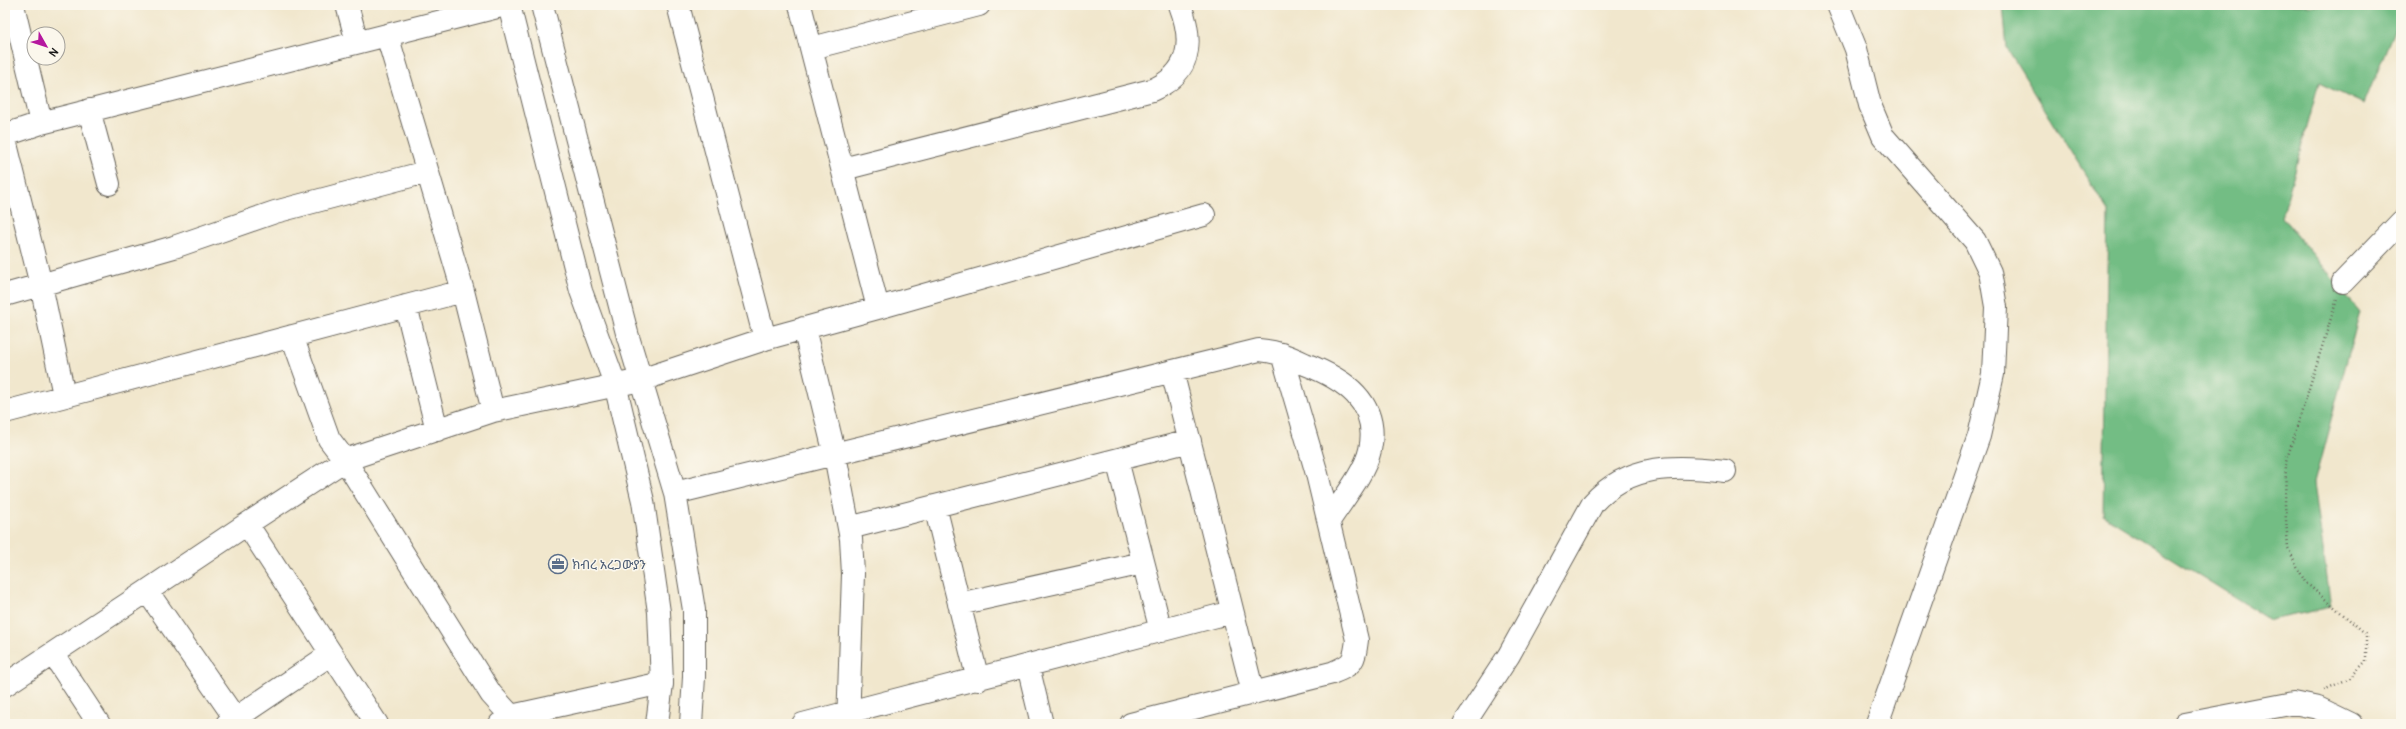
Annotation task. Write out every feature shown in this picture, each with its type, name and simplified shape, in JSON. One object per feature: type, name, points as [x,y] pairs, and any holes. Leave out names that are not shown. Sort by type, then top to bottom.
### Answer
[{"type":"street","points":[[13,5],[41,123]]},
{"type":"street","points":[[347,5],[357,42]]},
{"type":"street","points":[[5,134],[89,110],[505,5]]},
{"type":"street","points":[[508,5],[581,291],[615,384],[644,501],[659,612],[662,683],[657,724]]},
{"type":"street","points":[[543,5],[641,380],[675,493],[694,610],[694,677],[691,724]]},
{"type":"street","points":[[678,5],[765,339]]},
{"type":"street","points":[[800,5],[878,308]]},
{"type":"street","points":[[812,48],[980,5]]},
{"type":"street","points":[[843,169],[1152,90],[1166,84],[1180,72],[1187,52],[1186,27],[1180,5]]},
{"type":"street","points":[[1838,5],[1856,49],[1870,105],[1883,136],[1975,241],[1990,272],[1996,307],[1993,374],[1979,436],[1877,724]]},
{"type":"street","points":[[387,36],[426,172],[463,291],[493,411]]},
{"type":"street","points":[[89,110],[109,184]]},
{"type":"street","points":[[5,140],[40,285],[64,395]]},
{"type":"street","points":[[5,295],[174,247],[276,212],[426,172]]},
{"type":"street","points":[[5,685],[345,460],[493,411],[615,384],[641,380],[765,339],[1204,215]]},
{"type":"street","points":[[2343,282],[2401,222]]},
{"type":"street","points":[[5,412],[64,395],[463,291]]},
{"type":"street","points":[[406,306],[437,430]]},
{"type":"street","points":[[804,328],[835,455],[849,528],[853,574],[848,718]]},
{"type":"street","points":[[292,336],[329,439],[345,460],[492,694],[506,720],[662,683]]},
{"type":"street","points":[[675,493],[1259,350],[1282,354],[1327,372],[1349,386],[1365,405],[1371,423],[1370,450],[1360,474],[1329,521]]},
{"type":"street","points":[[1131,724],[1156,721],[1253,693],[1332,673],[1350,665],[1353,661],[1356,640],[1329,521],[1318,474],[1282,354]]},
{"type":"street","points":[[1172,371],[1253,693]]},
{"type":"street","points":[[849,528],[1190,441]]},
{"type":"street","points":[[1116,460],[1161,631]]},
{"type":"street","points":[[1464,724],[1509,655],[1593,503],[1606,489],[1619,481],[1656,468],[1692,467],[1725,471]]},
{"type":"street","points":[[935,506],[978,680]]},
{"type":"street","points":[[247,524],[377,724]]},
{"type":"street","points":[[959,604],[1143,563]]},
{"type":"street","points":[[147,591],[234,722],[331,654]]},
{"type":"street","points":[[803,724],[848,718],[1028,666],[1232,612]]},
{"type":"street","points":[[53,654],[99,724]]},
{"type":"street","points":[[1028,666],[1042,724]]},
{"type":"street","points":[[2185,724],[2294,703],[2318,708],[2351,724]]},
{"type":"path","points":[[2323,690],[2350,678],[2366,661],[2366,634],[2305,582],[2288,548],[2285,505],[2286,462],[2343,282]]},
{"type":"green space","points":[[2003,5],[2401,5],[2401,13],[2364,104],[2319,83],[2282,217],[2360,312],[2314,483],[2331,607],[2271,620],[2103,515],[2108,211],[2007,48]]},
{"type":"place","name":"ክብረ አረጋውያን","points":[[558,564]]}]
